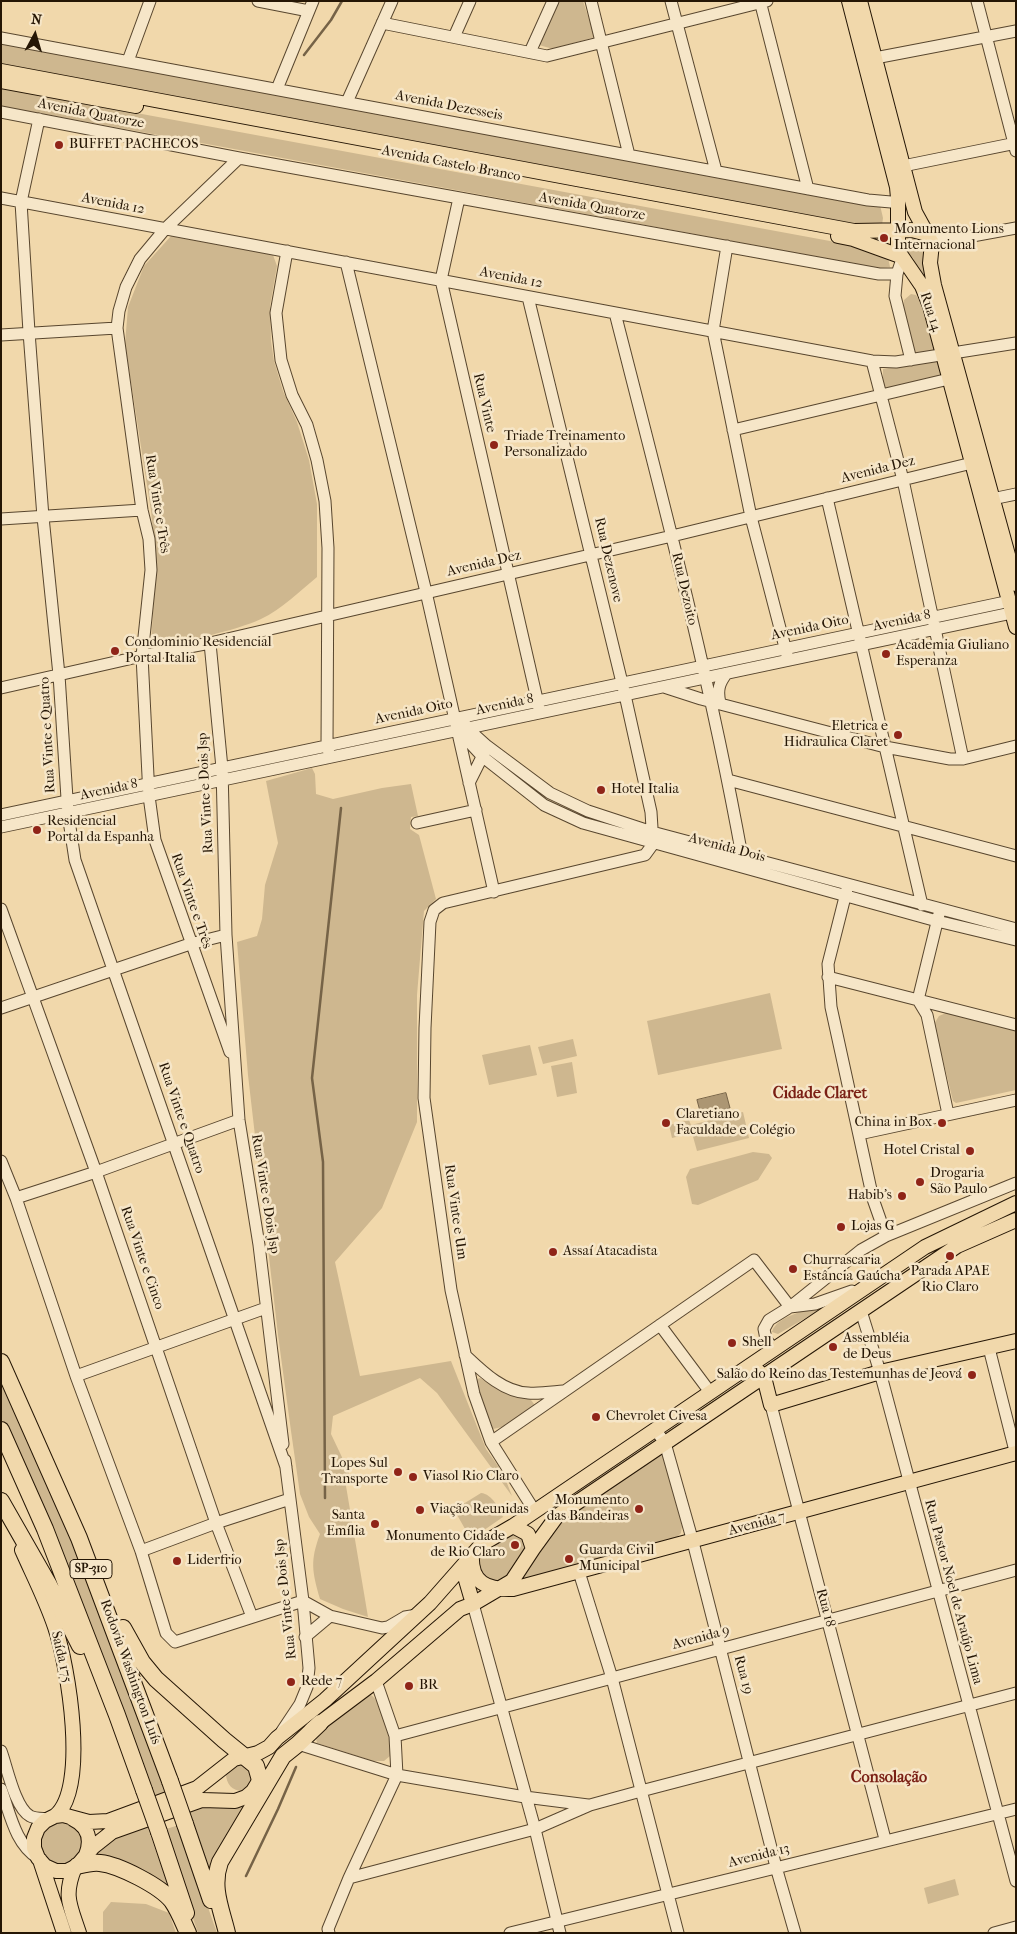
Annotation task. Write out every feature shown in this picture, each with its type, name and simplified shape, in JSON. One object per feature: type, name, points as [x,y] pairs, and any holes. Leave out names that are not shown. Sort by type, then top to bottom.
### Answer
[{"type":"highway","name":"Rodovia Washington Luís","points":[[1,1362],[79,1538],[170,1781],[223,1933]]},
{"type":"highway","name":"Rodovia Washington Luís","points":[[1,1430],[44,1530],[117,1715],[193,1933]]},
{"type":"highway","points":[[1,1502],[49,1585],[117,1715]]},
{"type":"highway","points":[[79,1538],[142,1662],[175,1697],[256,1766],[260,1780]]},
{"type":"highway","points":[[227,1933],[215,1881],[220,1862],[283,1756],[320,1723]]},
{"type":"highway","points":[[79,1863],[104,1864],[154,1885],[172,1901],[188,1933]]},
{"type":"main road","name":"Rua 14","points":[[848,1],[897,187],[898,198],[891,230],[901,257],[922,286],[948,355],[1016,584]]},
{"type":"main road","name":"Rua 14","points":[[860,1],[915,212],[932,243],[930,263],[948,355],[949,379],[1016,627]]},
{"type":"main road","name":"Avenida Castelo Branco","points":[[1,70],[854,235],[901,257]]},
{"type":"main road","name":"Avenida Castelo Branco","points":[[1,81],[854,235],[891,230],[912,230],[927,234]]},
{"type":"main road","points":[[891,230],[891,202],[897,187]]},
{"type":"main road","points":[[64,1933],[34,1848],[34,1838],[38,1828],[52,1817],[71,1817],[89,1822],[108,1821],[197,1788],[234,1759],[258,1753],[270,1747],[277,1738],[325,1700],[434,1599],[482,1544],[513,1526],[925,1247],[1016,1203]]},
{"type":"main road","points":[[39,1859],[45,1866],[67,1871],[79,1863],[93,1847],[112,1832],[202,1800],[235,1801],[246,1797],[253,1791],[278,1753],[376,1680],[460,1609],[473,1604],[512,1581],[558,1516],[957,1246],[1016,1220]]},
{"type":"main road","points":[[771,1405],[880,1372],[1016,1341]]},
{"type":"main road","points":[[749,1365],[758,1370],[764,1377]]},
{"type":"main road","name":"Rua 18","points":[[764,1377],[771,1405]]},
{"type":"main road","points":[[684,1409],[683,1421],[692,1425]]},
{"type":"main road","points":[[634,1443],[643,1449],[645,1456]]},
{"type":"main road","name":"Avenida 7","points":[[497,1590],[513,1589],[579,1572],[799,1513],[909,1481],[1016,1454]]},
{"type":"main road","name":"Saída 175","points":[[1,1502],[48,1606],[66,1665],[73,1738],[71,1783],[62,1810],[52,1817]]},
{"type":"main road","points":[[533,1549],[540,1530],[539,1519],[534,1510]]},
{"type":"main road","points":[[513,1526],[528,1534],[533,1549]]},
{"type":"main road","points":[[472,1554],[471,1568],[486,1586],[497,1590]]},
{"type":"main road","points":[[472,1554],[466,1580],[473,1604]]},
{"type":"main road","points":[[71,1817],[79,1822],[87,1833],[89,1848],[68,1884],[68,1896],[79,1933]]},
{"type":"street","points":[[128,61],[150,1]]},
{"type":"street","points":[[258,1],[311,6],[277,89]]},
{"type":"street","points":[[347,102],[392,1]]},
{"type":"street","points":[[454,37],[470,1]]},
{"type":"street","points":[[530,52],[553,1]]},
{"type":"street","points":[[591,1],[629,155]]},
{"type":"street","points":[[671,1],[716,171]]},
{"type":"street","points":[[903,166],[1015,146],[976,1]]},
{"type":"street","points":[[382,23],[547,56],[762,2],[808,188]]},
{"type":"street","points":[[876,58],[1016,31]]},
{"type":"street","name":"Avenida Dezesseis","points":[[1,38],[891,202]]},
{"type":"street","name":"Avenida Quatorze","points":[[1,112],[459,198],[880,274],[897,274]]},
{"type":"street","name":"Rua Vinte e Quatro","points":[[39,119],[21,202],[43,517],[59,674],[68,814],[75,860],[286,1467]]},
{"type":"street","name":"Rua Vinte e Três","points":[[235,1065],[154,840],[142,656],[151,570],[149,539],[142,510],[117,328],[126,287],[140,258],[165,228],[239,158]]},
{"type":"street","name":"Avenida 12","points":[[1,198],[872,361],[896,362],[1016,343]]},
{"type":"street","name":"Rua Vinte","points":[[459,198],[441,280],[538,707]]},
{"type":"street","points":[[927,234],[956,239],[1016,228]]},
{"type":"street","points":[[727,246],[713,331],[751,517],[788,660]]},
{"type":"street","points":[[287,251],[276,313],[281,360],[292,395],[307,425],[317,460],[325,500],[328,548],[328,752]]},
{"type":"street","points":[[901,257],[895,296],[911,360]]},
{"type":"street","points":[[346,262],[452,706],[460,724],[469,783],[494,892],[645,855],[653,838]]},
{"type":"street","name":"Rua Dezenove","points":[[528,297],[623,689],[651,812],[653,838]]},
{"type":"street","name":"Rua Dezoito","points":[[615,313],[672,536],[703,672],[719,703],[714,719],[728,780],[739,862]]},
{"type":"street","points":[[1,335],[117,328]]},
{"type":"street","points":[[872,361],[903,480],[963,759]]},
{"type":"street","points":[[733,430],[949,379]]},
{"type":"street","name":"Avenida Dez","points":[[1,688],[142,656],[210,643],[672,536],[972,463]]},
{"type":"street","points":[[992,499],[1016,494]]},
{"type":"street","points":[[827,498],[922,905]]},
{"type":"street","points":[[1,519],[142,510]]},
{"type":"street","name":"Avenida Oito","points":[[623,689],[703,672],[784,649],[859,639],[932,617],[1012,609]]},
{"type":"street","name":"Avenida 8","points":[[538,707],[623,689],[663,687],[703,672],[727,673],[788,660],[859,639],[935,630],[1012,609]]},
{"type":"street","name":"Rua Vinte e Dois Jsp","points":[[210,643],[222,768],[226,935],[239,1120],[259,1245],[303,1601],[309,1668],[307,1687],[300,1704],[277,1738]]},
{"type":"street","points":[[714,719],[719,703],[720,682],[727,673]]},
{"type":"street","points":[[663,687],[884,747],[963,759],[1016,746]]},
{"type":"street","name":"Avenida Oito","points":[[1,815],[222,768],[328,752],[538,707]]},
{"type":"street","name":"Avenida Dois","points":[[460,724],[485,752],[550,793],[653,838],[847,890],[1016,940]]},
{"type":"street","name":"Avenida 8","points":[[1,827],[222,781],[328,752]]},
{"type":"street","points":[[469,783],[485,752]]},
{"type":"street","points":[[728,780],[1016,856]]},
{"type":"street","points":[[417,823],[476,810]]},
{"type":"street","points":[[847,890],[828,964],[831,1007],[873,1199],[886,1236]]},
{"type":"street","name":"Avenida Dois","points":[[847,890],[922,905],[939,916],[1016,929]]},
{"type":"street","name":"Rua Vinte e Um","points":[[494,892],[440,905],[434,910],[430,922],[424,1097],[451,1290],[474,1394],[491,1442],[534,1510]]},
{"type":"street","name":"Rua Vinte e Cinco","points":[[1,908],[96,1172],[216,1523],[252,1617]]},
{"type":"street","points":[[939,916],[918,1000],[927,1015],[948,1114]]},
{"type":"street","points":[[1,1008],[190,944],[226,935]]},
{"type":"street","points":[[828,977],[1016,1025]]},
{"type":"street","points":[[859,1134],[1016,1100]]},
{"type":"street","points":[[16,1198],[96,1172],[239,1120]]},
{"type":"street","points":[[1,1161],[16,1198],[76,1376],[141,1551],[166,1633],[175,1642],[303,1601],[330,1616],[382,1628],[388,1627],[405,1617],[417,1615]]},
{"type":"street","points":[[773,1349],[766,1339],[764,1329],[769,1320],[790,1307],[861,1250],[886,1236],[1016,1183]]},
{"type":"street","points":[[491,1442],[754,1260],[790,1307]]},
{"type":"street","points":[[790,1307],[815,1304],[840,1297],[872,1283]]},
{"type":"street","points":[[76,1376],[266,1308]]},
{"type":"street","name":"Rua Pastor Noel de Araújo Lima","points":[[861,1311],[880,1372],[1016,1881]]},
{"type":"street","points":[[660,1325],[710,1392]]},
{"type":"street","points":[[989,1348],[1016,1454]]},
{"type":"street","points":[[465,1355],[483,1373],[507,1387],[527,1394],[565,1390]]},
{"type":"street","name":"Rua 18","points":[[771,1405],[885,1839]]},
{"type":"street","name":"Rua 19","points":[[656,1429],[665,1443],[693,1542],[776,1868],[795,1933]]},
{"type":"street","points":[[141,1551],[216,1523],[290,1499]]},
{"type":"street","name":"Avenida 9","points":[[395,1736],[1016,1570]]},
{"type":"street","points":[[579,1572],[612,1678],[678,1933]]},
{"type":"street","points":[[473,1604],[535,1829],[558,1927]]},
{"type":"street","points":[[305,1637],[330,1616]]},
{"type":"street","points":[[329,1933],[328,1929],[349,1878],[397,1775],[395,1736],[376,1680]]},
{"type":"street","points":[[307,1687],[325,1700]]},
{"type":"street","points":[[349,1878],[535,1829],[590,1805],[640,1791],[1016,1693]]},
{"type":"street","points":[[298,1744],[397,1775],[525,1797],[590,1805]]},
{"type":"street","points":[[1,1751],[18,1801],[24,1812],[32,1817],[52,1817]]},
{"type":"street","points":[[1,1789],[20,1840],[27,1850],[39,1859]]},
{"type":"street","name":"Avenida 13","points":[[510,1933],[558,1927],[667,1895],[885,1839],[1016,1808]]},
{"type":"street","points":[[994,1933],[1016,1927]]},
{"type":"shaded area","points":[[559,1],[583,1],[595,37],[553,49],[539,45]]},
{"type":"shaded area","points":[[1,42],[748,184],[880,205],[883,218],[882,225],[877,227],[853,223],[1,64]]},
{"type":"shaded area","points":[[1,88],[857,246],[888,258],[890,267],[878,268],[1,106]]},
{"type":"shaded area","points":[[171,236],[273,255],[277,266],[270,306],[271,341],[274,361],[283,391],[297,422],[309,460],[317,504],[317,577],[283,605],[261,619],[223,632],[156,648],[151,644],[156,562],[151,511],[125,344],[128,307],[144,266]]},
{"type":"shaded area","points":[[915,236],[918,236],[926,243],[930,295],[913,258],[905,250],[906,243]]},
{"type":"shaded area","points":[[911,294],[916,295],[923,306],[935,351],[915,357],[903,310],[904,300]]},
{"type":"shaded area","points":[[940,359],[945,376],[886,390],[883,386],[883,369]]},
{"type":"shaded area","points":[[312,768],[315,774],[316,794],[333,799],[382,788],[411,784],[418,816],[411,817],[410,829],[419,835],[436,899],[424,911],[417,995],[417,1122],[382,1208],[335,1262],[360,1376],[451,1361],[486,1449],[503,1473],[512,1496],[437,1393],[420,1378],[333,1416],[331,1434],[349,1472],[346,1486],[368,1617],[320,1599],[315,1581],[313,1559],[320,1534],[309,1517],[300,1494],[291,1431],[248,1075],[237,942],[257,936],[262,919],[265,885],[278,843],[266,781]]},
{"type":"shaded area","points":[[770,993],[782,1049],[658,1075],[647,1021]]},
{"type":"shaded area","points":[[948,1012],[1016,1030],[1016,1090],[956,1103],[953,1101],[934,1024],[939,1016]]},
{"type":"shaded area","points":[[573,1039],[577,1056],[543,1064],[538,1047]]},
{"type":"shaded area","points":[[530,1045],[537,1075],[489,1085],[482,1055]]},
{"type":"shaded area","points":[[572,1062],[577,1093],[557,1097],[551,1066]]},
{"type":"shaded area","points":[[726,1093],[730,1108],[701,1115],[697,1100]]},
{"type":"shaded area","points":[[743,1112],[749,1138],[697,1151],[692,1133],[672,1138],[669,1125],[689,1120],[691,1125]]},
{"type":"shaded area","points":[[753,1152],[769,1154],[772,1158],[758,1180],[698,1205],[692,1204],[686,1177],[690,1169]]},
{"type":"shaded area","points":[[822,1305],[825,1307],[778,1334],[772,1332],[775,1326],[786,1318]]},
{"type":"shaded area","points":[[1,1372],[50,1481],[167,1792],[154,1796],[11,1438],[1,1418]]},
{"type":"shaded area","points":[[480,1378],[506,1394],[531,1400],[534,1407],[502,1427],[493,1429],[489,1425],[477,1382],[477,1379]]},
{"type":"shaded area","points":[[658,1452],[663,1456],[682,1526],[681,1533],[675,1539],[522,1579],[519,1576],[559,1517]]},
{"type":"shaded area","points":[[481,1493],[492,1499],[503,1517],[474,1537],[469,1536],[456,1513],[460,1506]]},
{"type":"shaded area","points":[[511,1531],[520,1531],[528,1548],[506,1578],[497,1581],[485,1579],[478,1569],[479,1552]]},
{"type":"shaded area","points":[[371,1695],[379,1706],[386,1723],[390,1742],[390,1756],[384,1761],[373,1761],[317,1743],[316,1739],[357,1699]]},
{"type":"shaded area","points":[[235,1763],[248,1764],[254,1782],[243,1791],[230,1786],[227,1780],[226,1773]]},
{"type":"shaded area","points":[[248,1802],[211,1874],[189,1809],[198,1806]]},
{"type":"shaded area","points":[[62,1822],[77,1828],[83,1843],[77,1858],[62,1864],[47,1858],[41,1843],[47,1828]]},
{"type":"shaded area","points":[[146,1823],[171,1894],[88,1860],[105,1843]]},
{"type":"shaded area","points":[[179,1825],[217,1933],[198,1933],[163,1830]]},
{"type":"shaded area","points":[[955,1879],[959,1895],[928,1904],[924,1888]]},
{"type":"shaded area","points":[[111,1902],[146,1904],[169,1913],[176,1933],[103,1933],[103,1912]]},
{"type":"waterway","points":[[304,55],[331,20],[342,1]]},
{"type":"waterway","points":[[325,1498],[323,1162],[312,1078],[341,808]]},
{"type":"waterway","points":[[246,1876],[296,1767]]},
{"type":"place","name":"BUFFET PACHECOS","points":[[59,145]]},
{"type":"place","name":"Monumento Lions Internacional","points":[[884,238]]},
{"type":"place","name":"Triade Treinamento Personalizado","points":[[494,445]]},
{"type":"place","name":"Condominio Residencial Portal Italia","points":[[115,651]]},
{"type":"place","name":"Academia Giuliano Esperanza","points":[[886,654]]},
{"type":"place","name":"Eletrica e Hidraulica Claret","points":[[898,735]]},
{"type":"place","name":"Hotel Italia","points":[[601,790]]},
{"type":"place","name":"Residencial Portal da Espanha","points":[[37,830]]},
{"type":"place","name":"Claretiano Faculdade e Colégio","points":[[666,1123]]},
{"type":"place","name":"China in Box","points":[[942,1123]]},
{"type":"place","name":"Hotel Cristal","points":[[970,1151]]},
{"type":"place","name":"Drogaria São Paulo","points":[[920,1182]]},
{"type":"place","name":"Habib's","points":[[902,1196]]},
{"type":"place","name":"Lojas G","points":[[841,1227]]},
{"type":"place","name":"Assaí Atacadista","points":[[553,1252]]},
{"type":"place","name":"Parada APAE Rio Claro","points":[[950,1256]]},
{"type":"place","name":"Churrascaria Estância Gaúcha","points":[[793,1269]]},
{"type":"place","name":"Shell","points":[[732,1343]]},
{"type":"place","name":"Assembléia de Deus","points":[[833,1347]]},
{"type":"place","name":"Salão do Reino das Testemunhas de Jeová","points":[[972,1375]]},
{"type":"place","name":"Chevrolet Civesa","points":[[596,1417]]},
{"type":"place","name":"Lopes Sul Transporte","points":[[398,1472]]},
{"type":"place","name":"Viasol Rio Claro","points":[[413,1477]]},
{"type":"place","name":"Monumento das Bandeiras","points":[[639,1509]]},
{"type":"place","name":"Viação Reunidas","points":[[420,1510]]},
{"type":"place","name":"Santa Emília","points":[[375,1524]]},
{"type":"place","name":"Monumento Cidade de Rio Claro","points":[[515,1545]]},
{"type":"place","name":"Guarda Civil Municipal","points":[[569,1559]]},
{"type":"place","name":"Liderfrio","points":[[177,1561]]},
{"type":"place","name":"Rede 7","points":[[291,1682]]},
{"type":"place","name":"BR","points":[[409,1686]]},
{"type":"district","name":"Cidade Claret","points":[[820,1094]]},
{"type":"district","name":"Consolação","points":[[889,1778]]}]
